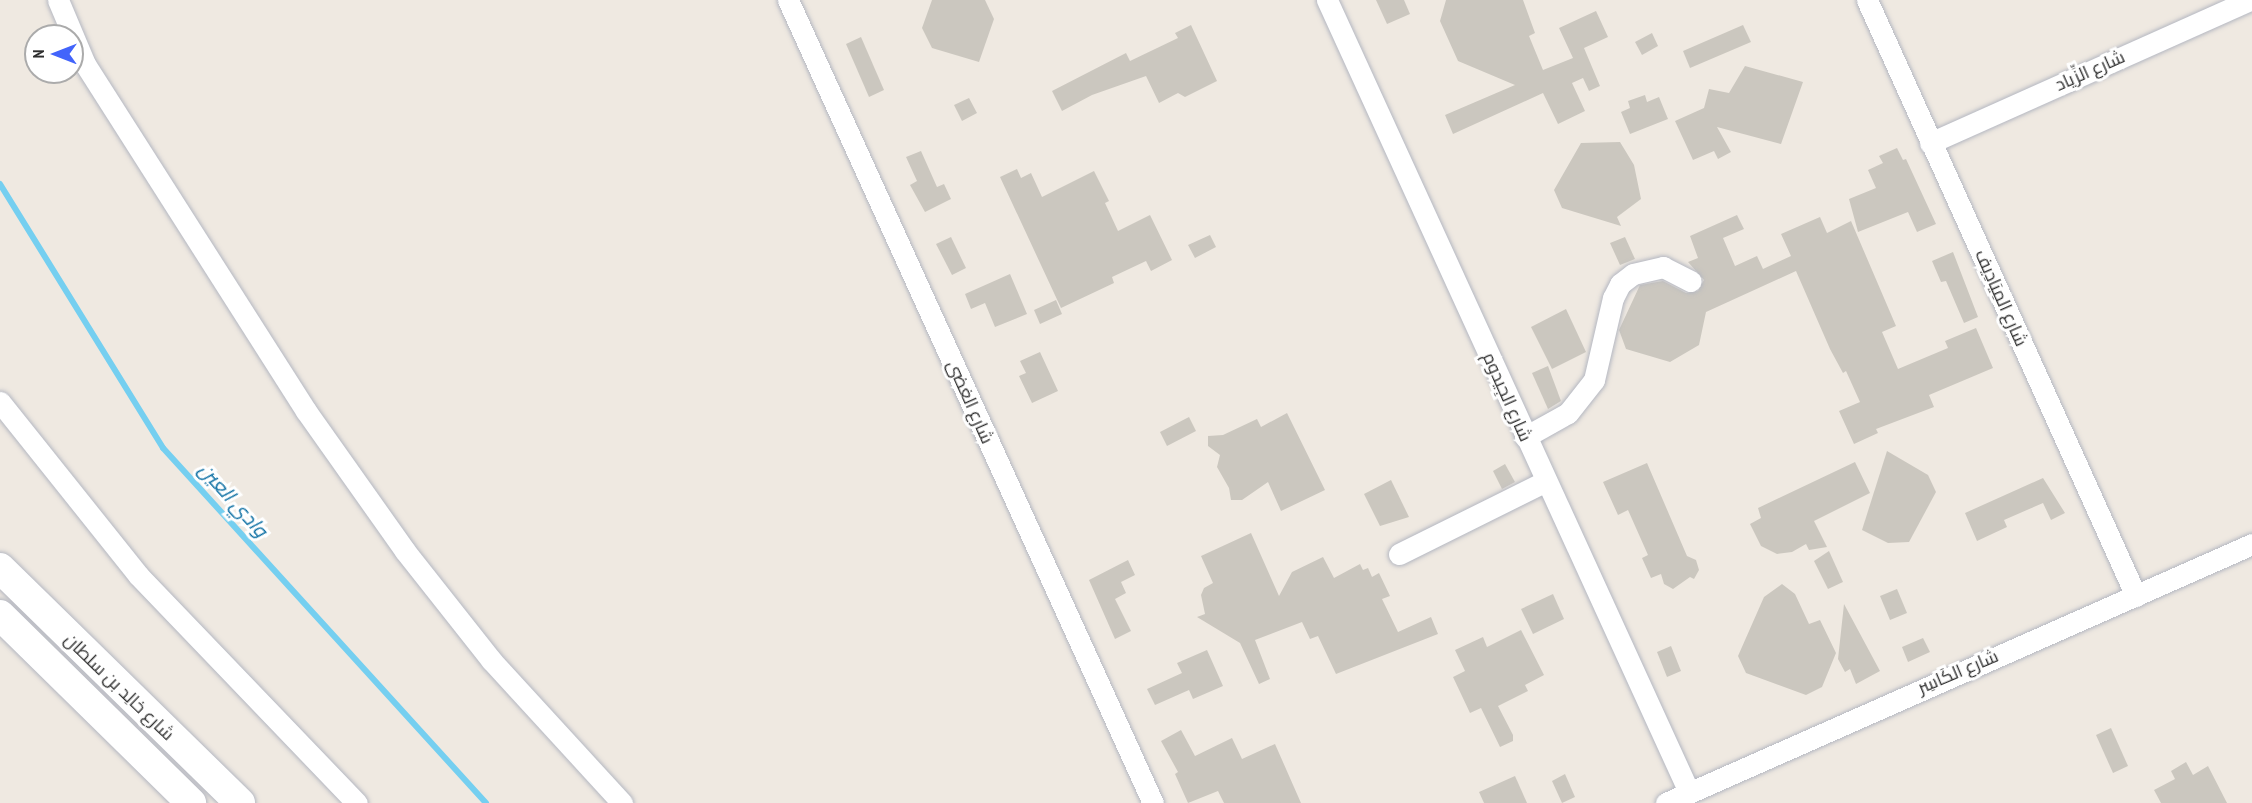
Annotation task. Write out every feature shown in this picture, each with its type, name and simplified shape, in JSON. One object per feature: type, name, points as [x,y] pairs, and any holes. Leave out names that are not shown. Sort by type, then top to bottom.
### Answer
[{"type":"street","points":[[58,0],[86,64],[312,420],[405,551],[485,652],[622,803]]},
{"type":"street","name":"شارع الغضى","points":[[788,0],[1153,803]]},
{"type":"street","name":"شارع الجِيدوم","points":[[1327,0],[1544,482],[1689,792]]},
{"type":"street","name":"شارع المِيَادِيف","points":[[1867,0],[2136,596]]},
{"type":"street","name":"شارع الزِّياد","points":[[1930,142],[2249,0]]},
{"type":"street","points":[[1525,437],[1568,413],[1594,380],[1612,298],[1620,284],[1632,274],[1663,267],[1691,281]]},
{"type":"street","points":[[0,402],[138,575],[357,803]]},
{"type":"street","points":[[1399,554],[1544,482]]},
{"type":"street","name":"شارع الكَاسِر","points":[[1666,803],[2252,544]]},
{"type":"street","name":"شارع خالِد بن سلطان","points":[[0,568],[240,803]]},
{"type":"street","name":"شارع خالِد بن سلطان","points":[[0,615],[191,803]]},
{"type":"building","points":[[932,0],[985,0],[994,19],[979,62],[932,48],[922,28]]},
{"type":"building","points":[[1376,0],[1404,0],[1410,14],[1387,24]]},
{"type":"building","points":[[1446,0],[1523,0],[1535,33],[1529,36],[1543,70],[1573,58],[1559,28],[1596,11],[1608,37],[1584,48],[1600,86],[1589,91],[1583,78],[1572,83],[1585,111],[1558,124],[1543,93],[1453,134],[1445,115],[1515,85],[1458,61],[1440,21]]},
{"type":"building","points":[[1191,25],[1217,81],[1185,97],[1178,93],[1159,103],[1146,76],[1092,95],[1062,111],[1052,91],[1126,53],[1130,61],[1178,38],[1175,33]]},
{"type":"building","points":[[1743,25],[1751,42],[1690,68],[1683,51]]},
{"type":"building","points":[[1652,33],[1658,46],[1642,55],[1635,42]]},
{"type":"building","points":[[861,37],[884,90],[869,97],[846,44]]},
{"type":"building","points":[[1745,66],[1803,82],[1781,144],[1717,127],[1731,152],[1718,159],[1714,151],[1693,160],[1675,121],[1704,108],[1709,89],[1729,93]]},
{"type":"building","points":[[1645,95],[1647,102],[1659,97],[1668,119],[1630,134],[1621,112],[1630,108],[1628,101]]},
{"type":"building","points":[[969,98],[977,113],[962,121],[954,105]]},
{"type":"building","points":[[1620,142],[1634,165],[1641,199],[1617,217],[1621,226],[1562,208],[1554,190],[1581,143]]},
{"type":"building","points":[[1897,148],[1903,160],[1906,159],[1936,224],[1917,232],[1908,212],[1858,232],[1849,199],[1876,188],[1868,170],[1883,163],[1879,156]]},
{"type":"building","points":[[921,151],[937,187],[944,184],[951,199],[925,212],[910,185],[917,181],[906,157]]},
{"type":"building","points":[[1017,169],[1021,178],[1031,173],[1042,197],[1094,171],[1109,201],[1105,203],[1118,231],[1150,215],[1172,260],[1151,271],[1146,261],[1112,277],[1114,283],[1061,308],[1000,177]]},
{"type":"building","points":[[1737,215],[1744,229],[1723,238],[1735,266],[1757,256],[1763,269],[1791,256],[1781,234],[1820,217],[1827,233],[1851,221],[1896,326],[1882,332],[1898,369],[1948,348],[1945,341],[1976,328],[1993,368],[1929,395],[1934,407],[1876,429],[1878,433],[1854,444],[1839,411],[1860,402],[1846,371],[1843,373],[1830,349],[1796,271],[1706,312],[1699,345],[1670,362],[1626,349],[1619,330],[1640,285],[1663,281],[1686,293],[1698,291],[1704,280],[1688,262],[1698,258],[1690,236]]},
{"type":"building","points":[[1210,235],[1216,247],[1195,258],[1188,245]]},
{"type":"building","points":[[951,237],[966,268],[952,275],[936,244]]},
{"type":"building","points":[[1625,237],[1635,259],[1620,265],[1610,243]]},
{"type":"building","points":[[1953,252],[1978,317],[1964,323],[1946,281],[1941,282],[1932,261]]},
{"type":"building","points":[[1010,274],[1027,314],[995,327],[985,303],[971,309],[965,294]]},
{"type":"building","points":[[1056,300],[1062,314],[1040,324],[1034,310]]},
{"type":"building","points":[[1566,309],[1586,352],[1552,369],[1531,327]]},
{"type":"building","points":[[1040,352],[1058,391],[1032,403],[1019,376],[1026,373],[1020,361]]},
{"type":"building","points":[[1548,366],[1561,401],[1548,409],[1532,373]]},
{"type":"building","points":[[1287,413],[1325,490],[1281,511],[1268,482],[1242,500],[1231,500],[1229,488],[1217,467],[1220,455],[1208,446],[1208,436],[1223,435],[1257,419],[1261,427]]},
{"type":"building","points":[[1189,417],[1196,431],[1167,446],[1160,432]]},
{"type":"building","points":[[1887,451],[1928,475],[1936,492],[1909,542],[1888,543],[1862,530]]},
{"type":"building","points":[[1855,462],[1870,493],[1814,521],[1827,547],[1809,550],[1806,544],[1792,552],[1777,554],[1761,546],[1750,524],[1761,518],[1758,508]]},
{"type":"building","points":[[1647,463],[1687,556],[1696,560],[1699,570],[1694,579],[1690,577],[1673,589],[1664,584],[1661,574],[1651,578],[1642,558],[1648,555],[1628,510],[1618,515],[1603,482]]},
{"type":"building","points":[[1505,464],[1515,482],[1502,489],[1493,471]]},
{"type":"building","points":[[2043,478],[2065,513],[2051,520],[2043,503],[2004,520],[2007,527],[1977,541],[1965,513]]},
{"type":"building","points":[[1391,480],[1409,517],[1380,526],[1364,494]]},
{"type":"building","points":[[1251,533],[1279,596],[1292,572],[1323,557],[1334,578],[1360,564],[1363,570],[1368,568],[1372,577],[1379,573],[1390,596],[1382,599],[1398,632],[1431,617],[1438,634],[1336,674],[1318,636],[1310,639],[1302,622],[1255,640],[1270,679],[1259,684],[1240,643],[1197,617],[1205,614],[1201,595],[1204,588],[1213,583],[1201,556]]},
{"type":"building","points":[[1829,551],[1843,582],[1828,589],[1814,561]]},
{"type":"building","points":[[1128,560],[1135,575],[1121,582],[1126,593],[1115,599],[1131,631],[1115,639],[1089,580]]},
{"type":"building","points":[[1782,584],[1795,594],[1809,624],[1820,620],[1836,653],[1822,687],[1806,695],[1746,673],[1738,656],[1764,597]]},
{"type":"building","points":[[1897,589],[1907,613],[1890,620],[1880,596]]},
{"type":"building","points":[[1553,594],[1564,619],[1533,634],[1521,609]]},
{"type":"building","points":[[1844,604],[1880,671],[1856,684],[1850,669],[1845,672],[1838,659]]},
{"type":"building","points":[[1521,630],[1544,675],[1525,685],[1528,691],[1498,706],[1513,735],[1513,741],[1500,747],[1481,708],[1470,713],[1453,677],[1465,671],[1455,650],[1483,637],[1487,647]]},
{"type":"building","points":[[1923,638],[1930,652],[1908,662],[1902,647]]},
{"type":"building","points":[[1671,646],[1681,671],[1667,677],[1657,652]]},
{"type":"building","points":[[1207,650],[1223,686],[1193,699],[1189,690],[1155,705],[1147,689],[1182,673],[1177,663]]},
{"type":"building","points":[[2111,728],[2128,766],[2113,773],[2096,735]]},
{"type":"building","points":[[1181,730],[1195,756],[1232,738],[1242,759],[1275,744],[1301,803],[1224,803],[1218,791],[1188,803],[1175,774],[1178,772],[1161,741]]},
{"type":"building","points":[[2186,762],[2193,775],[2208,766],[2227,803],[2161,803],[2154,790],[2175,779],[2171,771]]},
{"type":"building","points":[[1565,774],[1575,797],[1562,803],[1552,781]]},
{"type":"building","points":[[1515,776],[1527,803],[1484,803],[1479,792]]},
{"type":"waterway","name":"وادي العين","points":[[0,184],[163,448],[486,803]]}]
